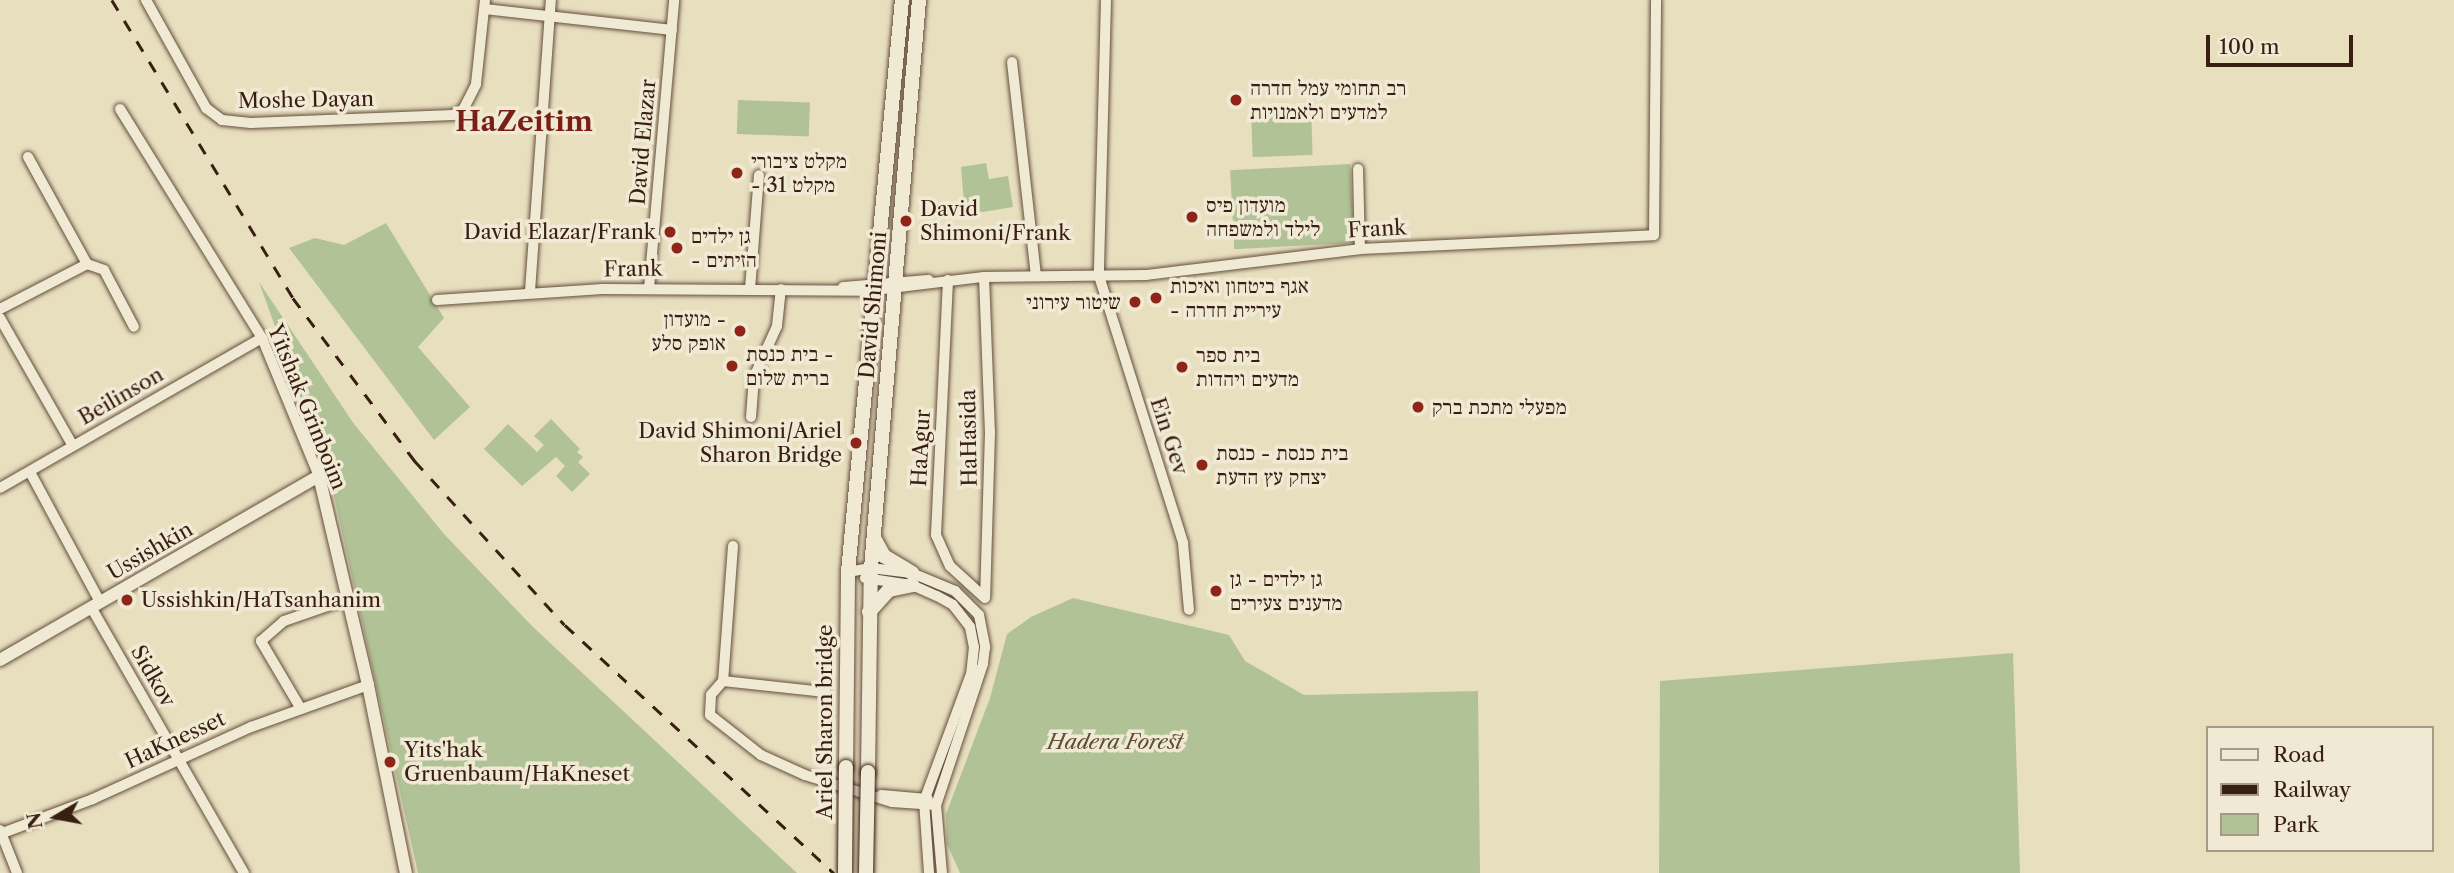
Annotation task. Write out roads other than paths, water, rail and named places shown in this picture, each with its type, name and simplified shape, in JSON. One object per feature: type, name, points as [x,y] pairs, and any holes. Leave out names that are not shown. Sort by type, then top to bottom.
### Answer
[{"type":"main road","name":"David Shimoni","points":[[848,572],[878,286],[902,0]]},
{"type":"main road","name":"David Shimoni","points":[[868,613],[919,0]]},
{"type":"main road","points":[[868,613],[876,600],[912,579],[884,556],[874,534]]},
{"type":"main road","name":"Ariel Sharon bridge","points":[[845,873],[848,572]]},
{"type":"main road","name":"Ariel Sharon bridge","points":[[866,873],[868,613]]},
{"type":"street","name":"Moshe Dayan","points":[[146,0],[206,108],[222,120],[453,115],[471,100],[476,84],[485,5]]},
{"type":"street","points":[[530,290],[551,0]]},
{"type":"street","name":"David Elazar","points":[[649,288],[674,0]]},
{"type":"street","name":"Ein Gev","points":[[1106,0],[1099,276],[1183,543],[1189,610]]},
{"type":"street","name":"Frank","points":[[437,300],[530,290],[829,290],[984,277],[1146,275],[1360,249],[1654,235],[1656,0]]},
{"type":"street","points":[[485,5],[672,30]]},
{"type":"street","points":[[1012,62],[1036,276]]},
{"type":"street","name":"Yitshak Grinboim","points":[[120,109],[262,338],[319,476],[369,685],[406,873]]},
{"type":"street","points":[[28,157],[87,264],[104,270],[134,327]]},
{"type":"street","points":[[1357,169],[1360,249]]},
{"type":"street","points":[[750,289],[759,175]]},
{"type":"street","points":[[0,309],[87,264]]},
{"type":"street","name":"HaHasida","points":[[984,277],[990,432],[985,598]]},
{"type":"street","name":"HaAgur","points":[[948,280],[936,535],[950,566],[985,598]]},
{"type":"street","points":[[751,417],[754,377],[777,326],[781,289]]},
{"type":"street","points":[[0,318],[73,446]]},
{"type":"street","name":"Beilinson","points":[[0,488],[262,338]]},
{"type":"street","name":"Sidkov","points":[[30,472],[96,605],[179,760],[244,873]]},
{"type":"street","name":"Ussishkin","points":[[0,660],[319,476]]},
{"type":"street","points":[[733,546],[723,681],[709,701],[710,715],[761,755],[805,775],[881,795],[936,805]]},
{"type":"street","points":[[848,572],[912,579],[968,601],[979,615],[985,647],[936,805],[942,873]]},
{"type":"street","points":[[912,579],[964,615],[974,647],[971,674],[924,802],[929,873]]},
{"type":"street","points":[[300,709],[261,640],[284,621],[348,599]]},
{"type":"street","points":[[723,681],[825,692]]},
{"type":"street","name":"HaKnesset","points":[[1,832],[300,709],[369,685]]},
{"type":"street","points":[[1,832],[17,873]]},
{"type":"railway","points":[[112,0],[293,298],[415,461],[565,625],[834,873]]},
{"type":"place","name":"רב תחומי עמל חדרה למדעים ולאמנויות","points":[[1236,100]]},
{"type":"place","name":"מקלט ציבורי - מקלט 31","points":[[737,173]]},
{"type":"place","name":"מועדון פיס לילד ולמשפחה","points":[[1192,217]]},
{"type":"place","name":"David Shimoni/Frank","points":[[906,221]]},
{"type":"place","name":"David Elazar/Frank","points":[[670,232]]},
{"type":"place","name":"גן ילדים - הזיתים","points":[[677,248]]},
{"type":"place","name":"אגף ביטחון ואיכות - עיריית חדרה","points":[[1156,298]]},
{"type":"place","name":"שיטור עירוני","points":[[1135,302]]},
{"type":"place","name":"מועדון - אופק סלע","points":[[740,331]]},
{"type":"place","name":"בית כנסת - ברית שלום","points":[[732,366]]},
{"type":"place","name":"בית ספר מדעים ויהדות","points":[[1182,367]]},
{"type":"place","name":"מפעלי מתכת ברק","points":[[1418,407]]},
{"type":"place","name":"David Shimoni/Ariel Sharon Bridge","points":[[856,443]]},
{"type":"place","name":"בית כנסת - כנסת יצחק עץ הדעת","points":[[1202,465]]},
{"type":"place","name":"גן ילדים - גן מדענים צעירים","points":[[1216,591]]},
{"type":"place","name":"Ussishkin/HaTsanhanim","points":[[127,600]]},
{"type":"place","name":"Yits'hak Gruenbaum/HaKneset","points":[[390,762]]},
{"type":"district","name":"HaZeitim","points":[[524,121]]},
{"type":"park label","name":"Hadera Forest","points":[[1115,742]]}]
